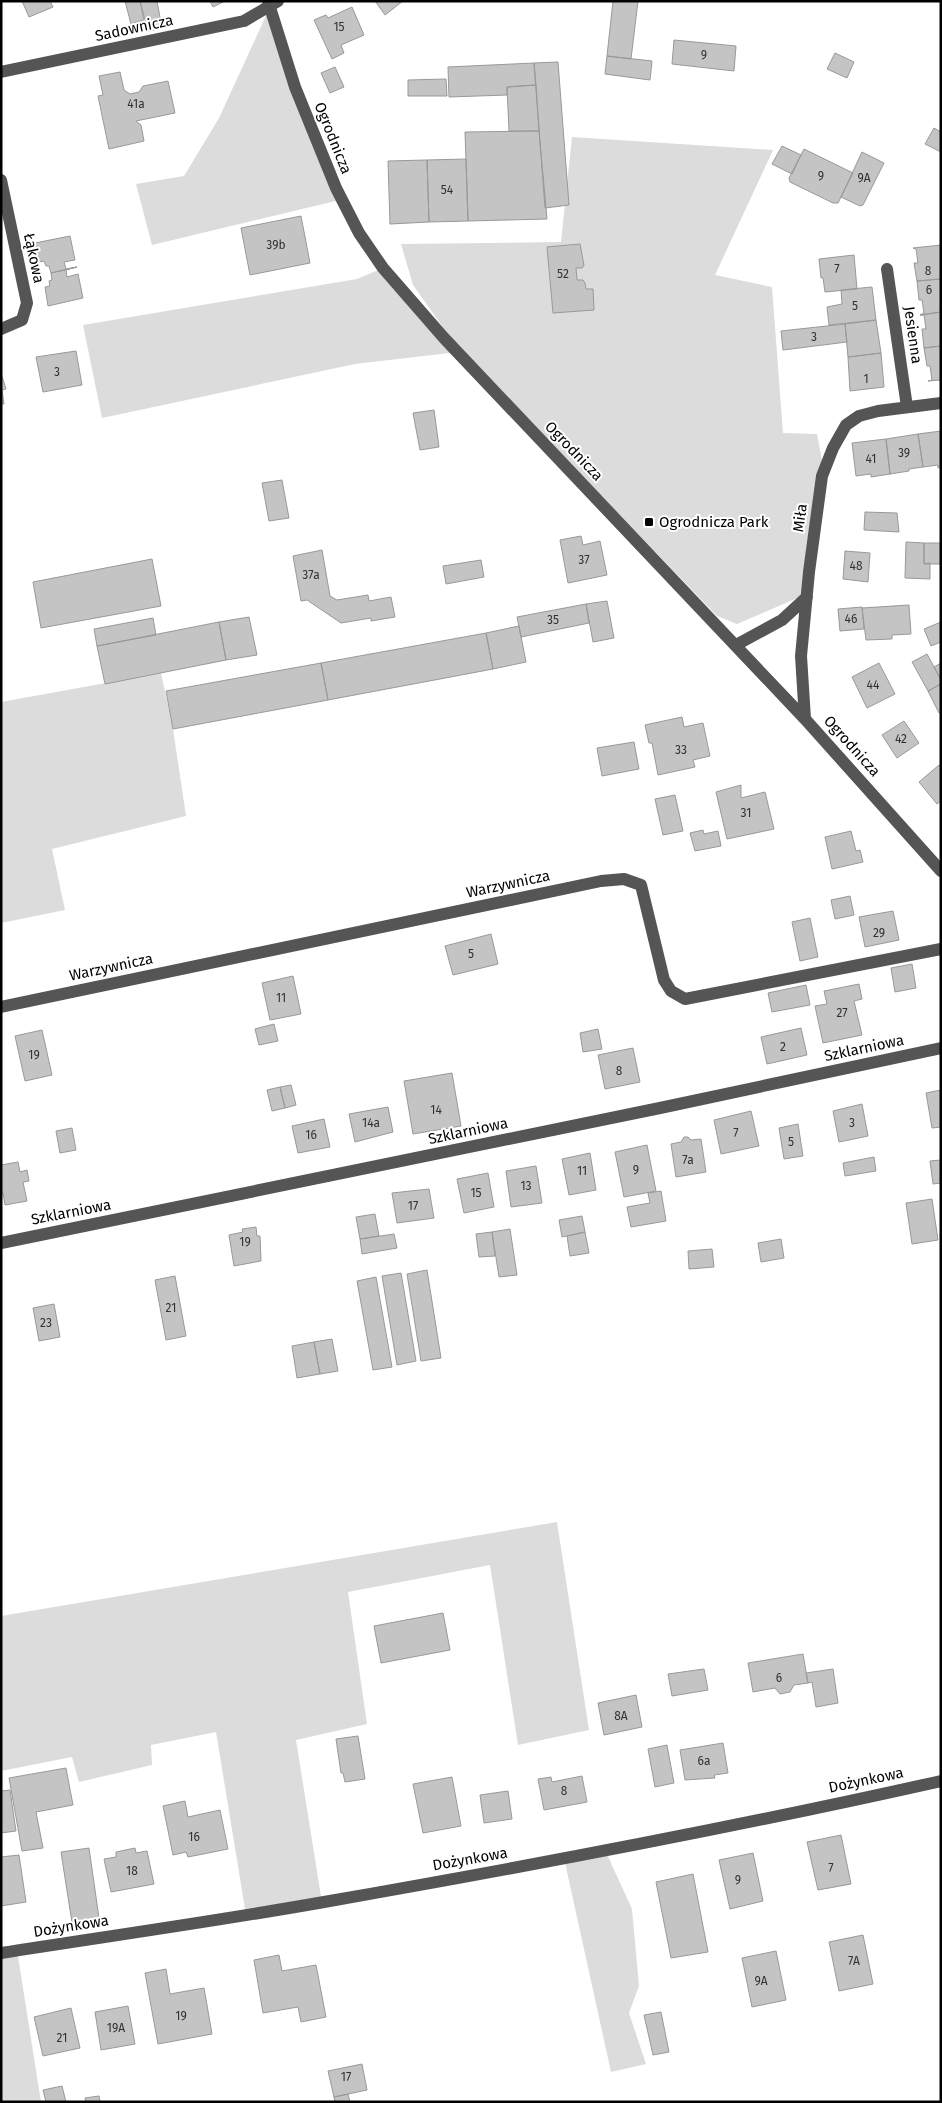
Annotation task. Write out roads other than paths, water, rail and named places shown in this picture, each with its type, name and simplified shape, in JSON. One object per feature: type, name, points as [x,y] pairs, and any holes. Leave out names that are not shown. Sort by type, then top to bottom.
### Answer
[{"type":"street","name":"Sadownicza","points":[[1,72],[244,21],[272,3]]},
{"type":"street","name":"Ogrodnicza","points":[[272,3],[295,87],[336,188],[358,233],[382,268],[444,338],[805,719],[941,870]]},
{"type":"street","name":"Łąkowa","points":[[1,180],[27,303],[22,320],[1,329]]},
{"type":"street","name":"Jesienna","points":[[887,269],[908,407]]},
{"type":"street","name":"Miła","points":[[805,719],[800,656],[822,476],[833,448],[846,425],[859,416],[878,411],[941,403]]},
{"type":"street","points":[[736,645],[782,620],[807,597]]},
{"type":"street","name":"Warzywnicza","points":[[1,1007],[601,881],[624,879],[641,885],[664,980],[671,991],[685,999],[941,949]]},
{"type":"street","name":"Szklarniowa","points":[[1,1243],[651,1110],[941,1048]]},
{"type":"street","name":"Dożynkowa","points":[[1,1953],[322,1903],[512,1868],[861,1799],[941,1781]]},
{"type":"place","name":"Ogrodnicza Park","points":[[649,522]]}]
